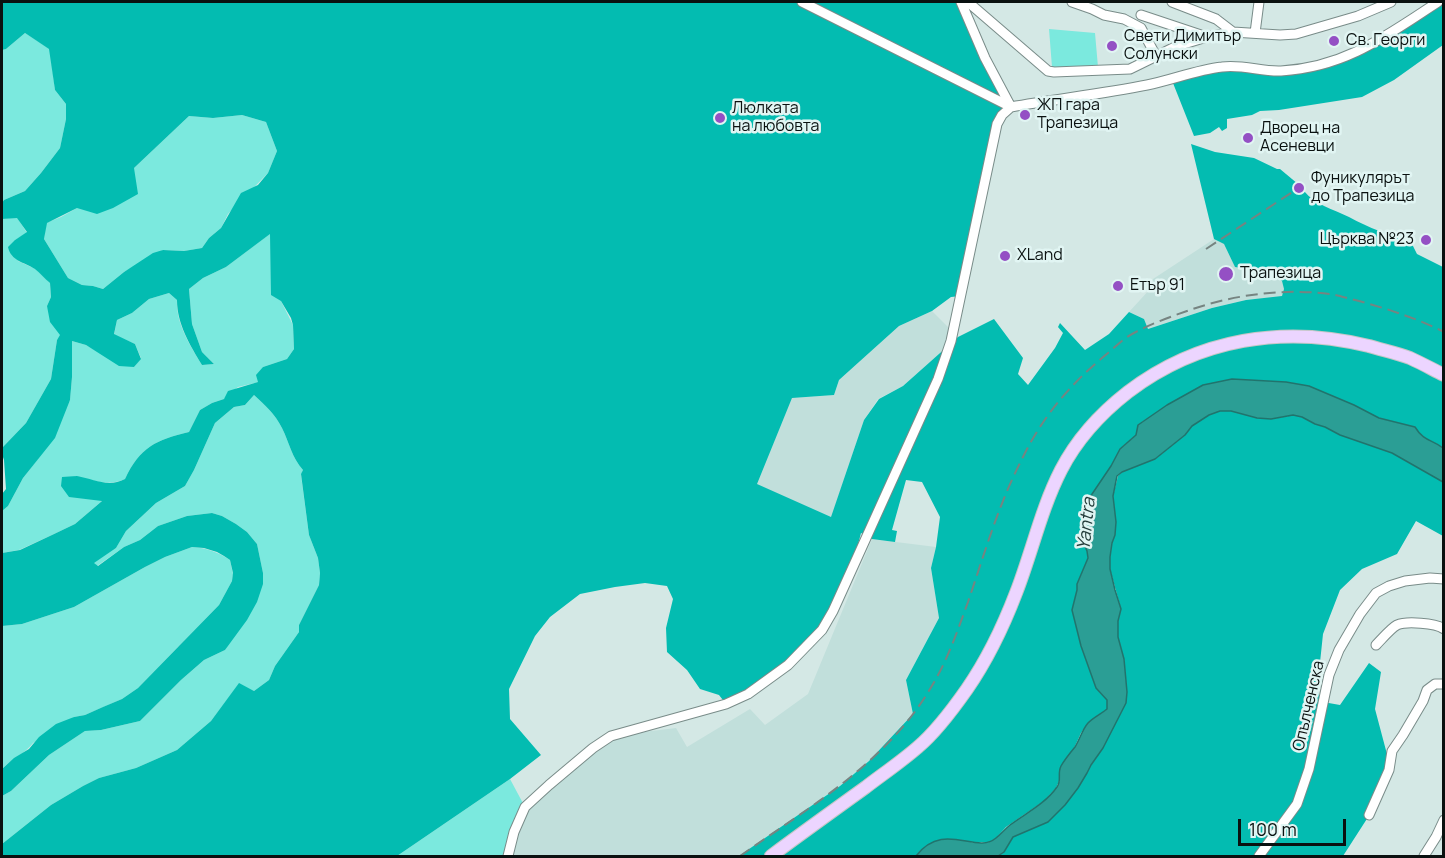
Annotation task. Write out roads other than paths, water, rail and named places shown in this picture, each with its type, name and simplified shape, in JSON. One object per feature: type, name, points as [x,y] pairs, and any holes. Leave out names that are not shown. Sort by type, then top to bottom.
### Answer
[{"type":"main road","points":[[771,856],[919,746],[946,718],[991,650],[1017,593],[1044,507],[1062,469],[1083,435],[1111,405],[1144,379],[1179,360],[1211,347],[1259,337],[1282,336],[1323,338],[1356,343],[1409,358],[1443,375]]},
{"type":"street","points":[[802,2],[1011,106],[1148,85],[1225,66],[1282,71],[1323,64],[1378,42],[1438,2]]},
{"type":"street","points":[[961,2],[985,58],[1011,106]]},
{"type":"street","points":[[968,2],[1048,71],[1130,69],[1177,46],[1207,37],[1233,32],[1296,34],[1358,16],[1391,2]]},
{"type":"street","points":[[1072,2],[1104,15],[1124,19],[1141,28],[1156,56]]},
{"type":"street","points":[[1172,2],[1216,19],[1233,32]]},
{"type":"street","points":[[1255,33],[1259,2]]},
{"type":"street","points":[[1141,15],[1207,37]]},
{"type":"street","points":[[508,856],[514,832],[525,807],[593,748],[611,736],[726,704],[748,694],[788,665],[822,630],[833,611],[938,379],[951,341],[997,124],[1011,106]]},
{"type":"street","name":"Опълченска","points":[[1260,856],[1297,804],[1309,769],[1329,675],[1339,651],[1360,614],[1376,593],[1389,586],[1405,581],[1443,579]]},
{"type":"street","points":[[1376,645],[1397,625],[1414,623],[1438,625],[1443,629]]},
{"type":"street","points":[[1369,815],[1389,770],[1392,751],[1424,701],[1427,690],[1435,684],[1443,684]]},
{"type":"street","points":[[1424,856],[1443,820]]},
{"type":"water","name":"Yantra","points":[[1232,379],[1286,382],[1309,386],[1379,418],[1415,427],[1425,438],[1443,448],[1443,482],[1392,453],[1340,435],[1302,417],[1293,415],[1271,419],[1257,418],[1231,411],[1220,411],[1209,415],[1192,426],[1185,435],[1155,459],[1122,472],[1117,476],[1113,496],[1116,522],[1110,569],[1121,609],[1118,637],[1124,659],[1127,692],[1126,703],[1103,748],[1065,805],[1048,822],[1013,837],[1004,852],[998,856],[916,856],[938,840],[988,842],[1041,803],[1057,787],[1061,766],[1075,747],[1086,726],[1107,709],[1107,700],[1096,688],[1081,646],[1072,610],[1077,584],[1088,558],[1084,544],[1083,519],[1088,500],[1120,449],[1136,435],[1138,425],[1167,405],[1203,385]]},
{"type":"railway","points":[[1206,249],[1297,189]]},
{"type":"railway","points":[[740,856],[844,782],[891,740],[912,715],[947,658],[998,513],[1029,445],[1069,389],[1124,339],[1156,322],[1204,305],[1257,294],[1293,292],[1330,294],[1359,301],[1402,314],[1444,332]]},
{"type":"place","name":"Св. Георги","points":[[1334,41]]},
{"type":"place","name":"Свети Димитър Солунски","points":[[1112,46]]},
{"type":"place","name":"ЖП гара Трапезица","points":[[1025,115]]},
{"type":"place","name":"Люлката на любовта","points":[[720,118]]},
{"type":"place","name":"Дворец на Асеневци","points":[[1248,138]]},
{"type":"place","name":"Фуникулярът до Трапезица","points":[[1299,188]]},
{"type":"place","name":"Църква №23","points":[[1426,240]]},
{"type":"place","name":"XLand","points":[[1005,256]]},
{"type":"place","name":"Трапезица","points":[[1226,274]]},
{"type":"place","name":"Етър 91","points":[[1118,286]]}]
